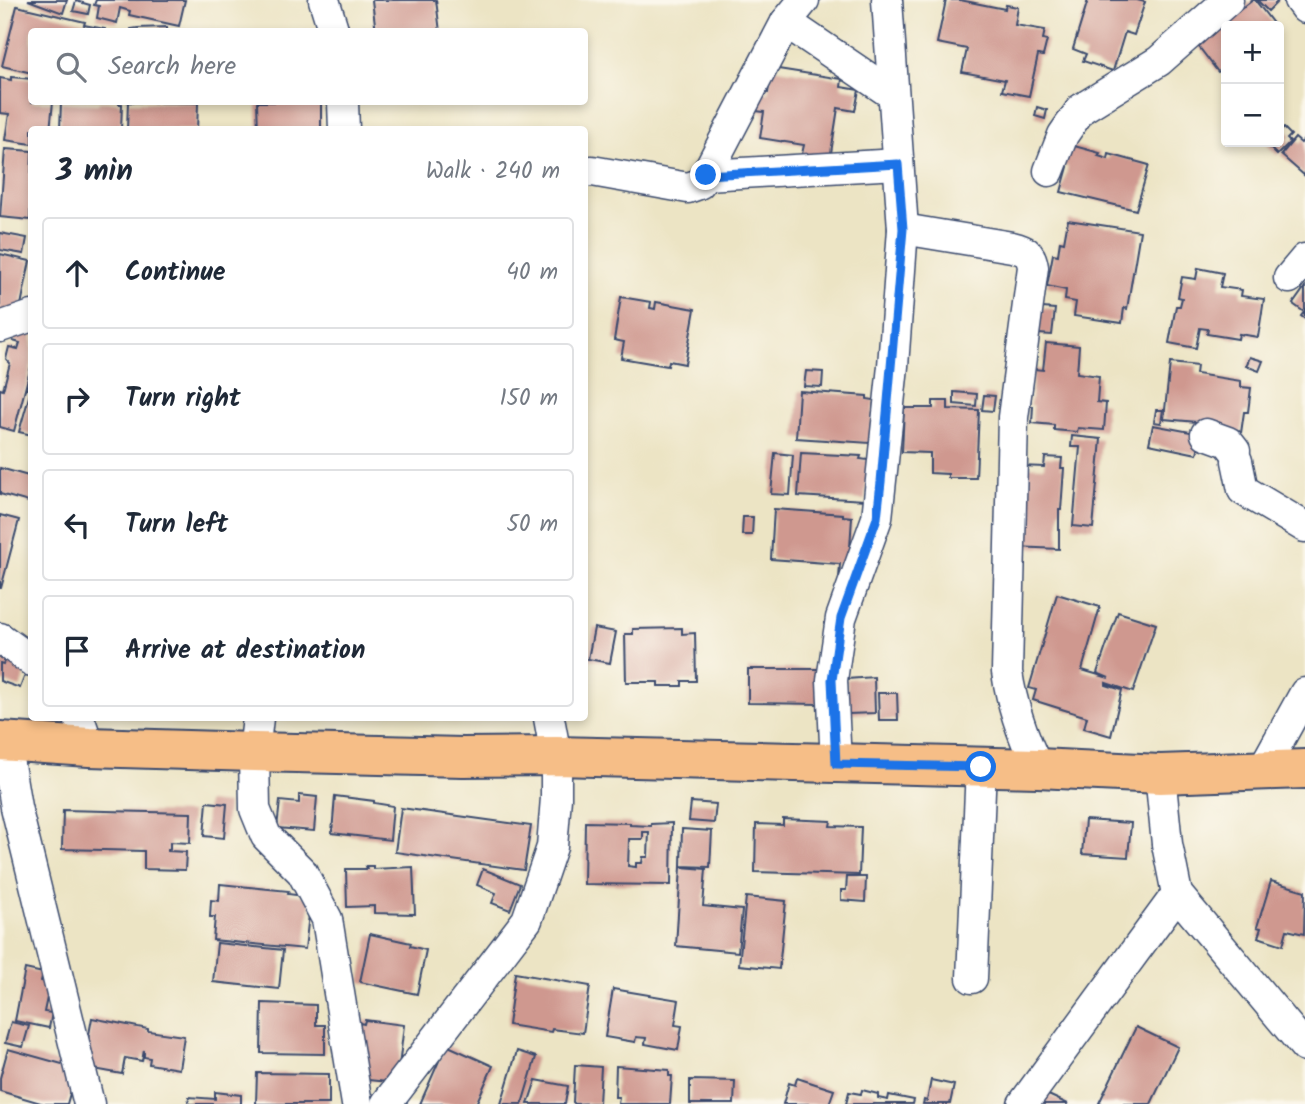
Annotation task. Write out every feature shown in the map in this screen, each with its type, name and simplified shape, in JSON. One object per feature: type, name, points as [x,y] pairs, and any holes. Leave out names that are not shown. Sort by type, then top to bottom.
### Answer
[{"type":"main road","points":[[3,752],[84,732],[256,735],[463,757],[556,756],[1038,768],[1160,774],[1305,769]]},
{"type":"street","points":[[324,0],[333,28]]},
{"type":"street","points":[[836,764],[832,680],[841,618],[877,518],[893,366],[903,229],[887,0]]},
{"type":"street","points":[[1049,171],[1063,135],[1081,109],[1159,61],[1228,0]]},
{"type":"street","points":[[1299,0],[1305,8]]},
{"type":"street","points":[[588,171],[688,188],[699,184],[795,11],[892,94]]},
{"type":"street","points":[[343,105],[344,126]]},
{"type":"street","points":[[706,175],[898,164]]},
{"type":"street","points":[[903,229],[1012,247],[1027,251],[1032,258],[1013,417],[1007,672],[1010,696],[1021,731],[1038,768]]},
{"type":"street","points":[[0,327],[28,317]]},
{"type":"street","points":[[1206,434],[1228,442],[1236,456],[1243,490],[1305,527]]},
{"type":"street","points":[[0,638],[28,658]]},
{"type":"street","points":[[1263,769],[1305,693]]},
{"type":"street","points":[[386,1104],[527,919],[552,847],[556,756],[550,721]]},
{"type":"street","points":[[256,735],[255,809],[266,836],[302,872],[327,919],[357,1104]]},
{"type":"street","points":[[3,752],[89,1104]]},
{"type":"street","points":[[972,978],[981,767]]},
{"type":"street","points":[[1160,774],[1167,844],[1177,894],[1305,1047]]},
{"type":"street","points":[[0,836],[16,807]]},
{"type":"street","points":[[1023,1104],[1177,894]]},
{"type":"building","points":[[28,0],[67,0],[63,13]]},
{"type":"building","points":[[96,0],[185,0],[179,26],[129,15],[130,11],[120,8],[117,23],[97,18],[99,6],[94,5]]},
{"type":"building","points":[[372,0],[436,0],[440,28],[376,28]]},
{"type":"building","points":[[946,0],[960,0],[1005,9],[1006,5],[1018,7],[1015,25],[1045,30],[1043,39],[1047,40],[1043,56],[1038,55],[1029,96],[1002,91],[1005,80],[962,72],[967,49],[937,43]]},
{"type":"building","points":[[1088,0],[1145,2],[1134,35],[1125,32],[1113,71],[1083,61],[1086,54],[1073,49]]},
{"type":"building","points":[[1255,0],[1271,21],[1225,21]]},
{"type":"building","points":[[1257,0],[1279,0],[1268,11]]},
{"type":"building","points":[[76,1],[90,5],[88,14],[73,11]]},
{"type":"building","points":[[17,6],[100,28],[28,28],[28,72],[2,66]]},
{"type":"building","points":[[1221,24],[1221,70],[1218,72],[1196,43]]},
{"type":"building","points":[[772,68],[842,79],[841,87],[859,90],[855,111],[838,108],[830,159],[802,154],[804,145],[760,138],[764,112],[755,111],[759,92],[768,93]]},
{"type":"building","points":[[11,77],[28,79],[28,105],[53,105],[50,126],[28,126],[28,143],[5,140],[9,114],[0,113],[0,78],[11,80]]},
{"type":"building","points":[[61,105],[122,105],[121,126],[60,126]]},
{"type":"building","points":[[128,105],[198,105],[197,126],[127,126]]},
{"type":"building","points":[[257,105],[321,105],[321,126],[258,126]]},
{"type":"building","points":[[1037,107],[1047,110],[1045,119],[1035,116]]},
{"type":"building","points":[[1284,128],[1291,135],[1287,139],[1290,142],[1277,155],[1269,147],[1284,147]]},
{"type":"building","points":[[1295,138],[1301,143],[1305,138],[1305,176],[1281,155]]},
{"type":"building","points":[[1067,144],[1100,153],[1098,156],[1108,159],[1109,154],[1149,165],[1136,210],[1061,192],[1068,167],[1061,165]]},
{"type":"building","points":[[5,149],[28,151],[28,220],[0,217]]},
{"type":"building","points":[[1068,220],[1140,231],[1127,309],[1124,308],[1122,323],[1074,316],[1076,302],[1065,300],[1066,290],[1047,286],[1053,254],[1058,255],[1060,241],[1064,242]]},
{"type":"building","points":[[0,233],[27,238],[24,254],[0,250]]},
{"type":"building","points":[[0,254],[28,261],[19,315],[0,311]]},
{"type":"building","points":[[1198,268],[1223,273],[1220,287],[1242,290],[1241,296],[1264,299],[1258,337],[1239,334],[1238,339],[1207,334],[1208,329],[1200,328],[1196,348],[1169,343],[1176,306],[1180,306],[1182,298],[1178,297],[1182,277],[1196,279]]},
{"type":"building","points":[[1305,287],[1305,319],[1301,316],[1304,312],[1293,304]]},
{"type":"building","points":[[621,297],[651,302],[650,308],[655,309],[656,302],[695,309],[685,364],[669,361],[668,366],[621,358],[624,342],[614,340]]},
{"type":"building","points":[[1042,308],[1055,309],[1052,335],[1039,334]]},
{"type":"building","points":[[18,322],[28,325],[28,378],[14,431],[0,427],[0,389],[3,390],[10,363],[6,359],[9,347],[18,349],[20,343],[13,341]]},
{"type":"building","points":[[1046,343],[1079,346],[1077,373],[1099,376],[1097,402],[1106,403],[1104,430],[1054,430],[1054,425],[1032,423],[1033,406],[1030,406],[1034,369],[1043,370]]},
{"type":"building","points":[[1250,357],[1263,361],[1259,371],[1246,366]]},
{"type":"building","points":[[1170,363],[1197,366],[1196,374],[1241,381],[1241,387],[1251,388],[1248,412],[1244,412],[1241,433],[1197,428],[1197,422],[1164,419]]},
{"type":"building","points":[[806,371],[823,372],[822,387],[804,386]]},
{"type":"building","points":[[799,391],[867,396],[867,399],[874,400],[870,443],[796,438]]},
{"type":"building","points":[[954,392],[977,394],[976,406],[954,404]]},
{"type":"building","points":[[984,395],[995,396],[993,411],[982,410]]},
{"type":"building","points":[[28,400],[28,434],[19,432]]},
{"type":"building","points":[[933,401],[948,401],[948,409],[979,410],[976,478],[948,478],[948,474],[930,473],[930,453],[902,452],[904,408],[933,408]]},
{"type":"building","points":[[1156,410],[1163,410],[1161,423],[1154,422]]},
{"type":"building","points":[[1153,425],[1201,434],[1197,454],[1149,444]]},
{"type":"building","points":[[1072,436],[1101,439],[1093,528],[1073,526],[1080,447],[1071,447]]},
{"type":"building","points":[[775,453],[793,455],[790,495],[771,494]]},
{"type":"building","points":[[801,453],[861,456],[860,459],[868,460],[865,500],[798,496]]},
{"type":"building","points":[[1045,457],[1062,458],[1061,468],[1064,468],[1059,510],[1059,549],[1016,547],[1021,466],[1044,467]]},
{"type":"building","points":[[0,468],[28,476],[28,502],[0,494]]},
{"type":"building","points":[[774,509],[852,517],[849,563],[845,579],[839,578],[840,564],[771,559]]},
{"type":"building","points":[[0,515],[19,520],[1,588],[0,588]]},
{"type":"building","points":[[743,517],[753,517],[752,535],[742,535]]},
{"type":"building","points":[[1057,594],[1100,607],[1082,670],[1109,678],[1097,673],[1118,612],[1156,624],[1133,692],[1106,683],[1122,690],[1111,736],[1084,728],[1087,717],[1033,700],[1036,690],[1029,688]]},
{"type":"building","points":[[594,628],[616,632],[610,663],[588,659]]},
{"type":"building","points":[[682,628],[682,634],[695,633],[696,681],[682,681],[682,686],[658,686],[658,682],[626,682],[625,634],[633,634],[633,629]]},
{"type":"building","points":[[5,659],[28,667],[20,688],[0,681],[0,663],[3,664]]},
{"type":"building","points":[[748,669],[822,669],[822,704],[748,703]]},
{"type":"building","points":[[874,677],[875,713],[848,714],[847,679]]},
{"type":"building","points":[[878,693],[897,693],[898,720],[879,720]]},
{"type":"building","points":[[299,795],[317,797],[314,831],[277,828],[280,801],[299,803]]},
{"type":"building","points":[[335,796],[393,806],[390,840],[332,833]]},
{"type":"building","points":[[207,802],[227,804],[224,838],[204,836]]},
{"type":"building","points":[[691,802],[716,804],[714,823],[689,821]]},
{"type":"building","points":[[401,808],[531,826],[524,870],[395,852]]},
{"type":"building","points":[[63,810],[191,813],[190,843],[170,842],[168,849],[186,852],[185,870],[144,869],[144,851],[62,849]]},
{"type":"building","points":[[783,819],[831,821],[830,826],[861,827],[859,875],[755,872],[756,824],[783,825]]},
{"type":"building","points":[[1085,820],[1131,823],[1128,857],[1082,854]]},
{"type":"building","points":[[585,822],[651,826],[672,823],[671,885],[584,884]],"holes":[[[643,832],[649,832],[648,857],[643,857],[642,863],[636,863],[636,867],[628,866],[629,839],[643,839]]]},
{"type":"building","points":[[682,829],[712,831],[710,867],[681,866]]},
{"type":"building","points":[[366,866],[373,866],[373,869],[413,867],[415,914],[374,913],[374,906],[347,907],[346,869],[367,869]]},
{"type":"building","points":[[681,867],[706,869],[703,906],[742,910],[738,952],[676,946]]},
{"type":"building","points":[[483,869],[520,884],[510,910],[492,903],[496,893],[477,885]]},
{"type":"building","points":[[847,877],[866,877],[865,902],[841,900],[841,890],[846,890]]},
{"type":"building","points":[[1271,881],[1305,891],[1304,934],[1287,930],[1283,945],[1258,937],[1261,928],[1257,927]]},
{"type":"building","points":[[220,884],[289,891],[288,894],[311,897],[305,949],[213,940],[215,917],[210,917],[211,900],[219,901]]},
{"type":"building","points":[[746,897],[786,901],[779,969],[739,965]]},
{"type":"building","points":[[370,934],[411,943],[410,946],[426,950],[417,994],[360,982]]},
{"type":"building","points":[[217,943],[283,950],[279,989],[213,982]]},
{"type":"building","points":[[25,969],[43,973],[41,981],[50,983],[44,1012],[52,1013],[49,1028],[15,1021]]},
{"type":"building","points":[[515,973],[590,986],[583,1033],[552,1029],[551,1032],[508,1025]]},
{"type":"building","points":[[613,989],[679,1000],[675,1025],[682,1026],[678,1050],[645,1044],[646,1038],[636,1037],[635,1042],[605,1037]]},
{"type":"building","points":[[262,1003],[316,1005],[316,1025],[325,1025],[325,1054],[261,1053]]},
{"type":"building","points":[[92,1018],[184,1036],[179,1069],[149,1064],[150,1058],[144,1057],[144,1050],[142,1061],[125,1058],[122,1074],[83,1067]]},
{"type":"building","points":[[365,1020],[404,1025],[397,1083],[359,1079],[355,1062],[360,1023],[364,1024]]},
{"type":"building","points":[[11,1022],[29,1026],[23,1047],[5,1043]]},
{"type":"building","points":[[1136,1027],[1178,1047],[1151,1104],[1101,1104],[1099,1103]]},
{"type":"building","points":[[446,1045],[493,1066],[476,1104],[420,1104]]},
{"type":"building","points":[[8,1049],[73,1067],[74,1079],[67,1104],[44,1104],[0,1091],[0,1078]]},
{"type":"building","points":[[517,1051],[536,1057],[522,1104],[501,1104]]},
{"type":"building","points":[[575,1065],[601,1067],[599,1103],[573,1102]]},
{"type":"building","points":[[616,1066],[669,1070],[669,1076],[672,1076],[670,1104],[618,1104],[619,1097],[615,1097]]},
{"type":"building","points":[[257,1073],[329,1074],[329,1104],[256,1104]]},
{"type":"building","points":[[797,1078],[834,1090],[829,1104],[783,1104],[789,1083],[795,1085]]},
{"type":"building","points":[[536,1080],[568,1086],[565,1104],[528,1104]]},
{"type":"building","points":[[690,1080],[735,1081],[734,1104],[690,1104]]},
{"type":"building","points":[[931,1080],[954,1085],[950,1104],[923,1104],[924,1100],[927,1101]]},
{"type":"building","points":[[862,1090],[888,1100],[889,1095],[914,1100],[913,1104],[846,1104],[849,1092],[861,1094]]},
{"type":"building","points":[[215,1092],[241,1095],[241,1104],[188,1104],[189,1097],[215,1099]]},
{"type":"building","points":[[1044,1093],[1068,1104],[1039,1104]]},
{"type":"route","points":[[706,175],[898,164],[903,229],[893,366],[877,518],[841,618],[832,680],[836,764],[981,767]]}]
